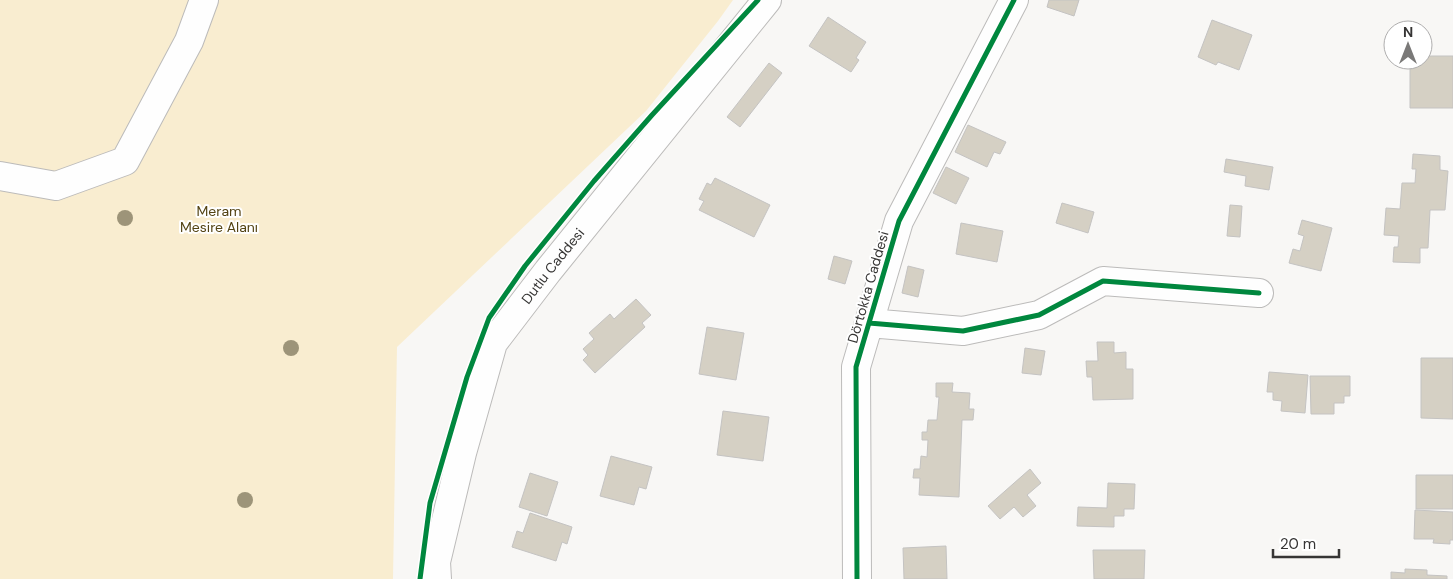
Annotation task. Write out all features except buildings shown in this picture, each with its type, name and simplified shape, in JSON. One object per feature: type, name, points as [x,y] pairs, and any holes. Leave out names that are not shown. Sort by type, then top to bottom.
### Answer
[{"type":"main road","points":[[0,176],[56,186],[125,161],[189,40],[204,0]]},
{"type":"main road","name":"Dutlu Caddesi","points":[[437,579],[436,562],[438,553],[462,453],[493,343],[548,271],[767,0]]},
{"type":"main road","name":"Dutlu Caddesi","points":[[452,579],[452,543],[505,359],[530,313],[701,106],[780,0]]},
{"type":"main road","name":"Dörtokka Caddesi","points":[[857,579],[856,367],[899,220],[1014,0]]},
{"type":"main road","points":[[869,323],[963,331],[1038,315],[1103,281],[1260,294]]},
{"type":"green space","name":"Meram Mesire Alanı","points":[[0,0],[733,0],[646,111],[397,347],[393,579],[0,579]]},
{"type":"cycle path","points":[[420,579],[430,503],[467,377],[489,318],[525,266],[594,181],[758,0]]},
{"type":"cycle path","points":[[857,579],[856,367],[899,221],[1014,0]]},
{"type":"cycle path","points":[[869,323],[963,331],[1039,315],[1103,281],[1259,293]]}]
